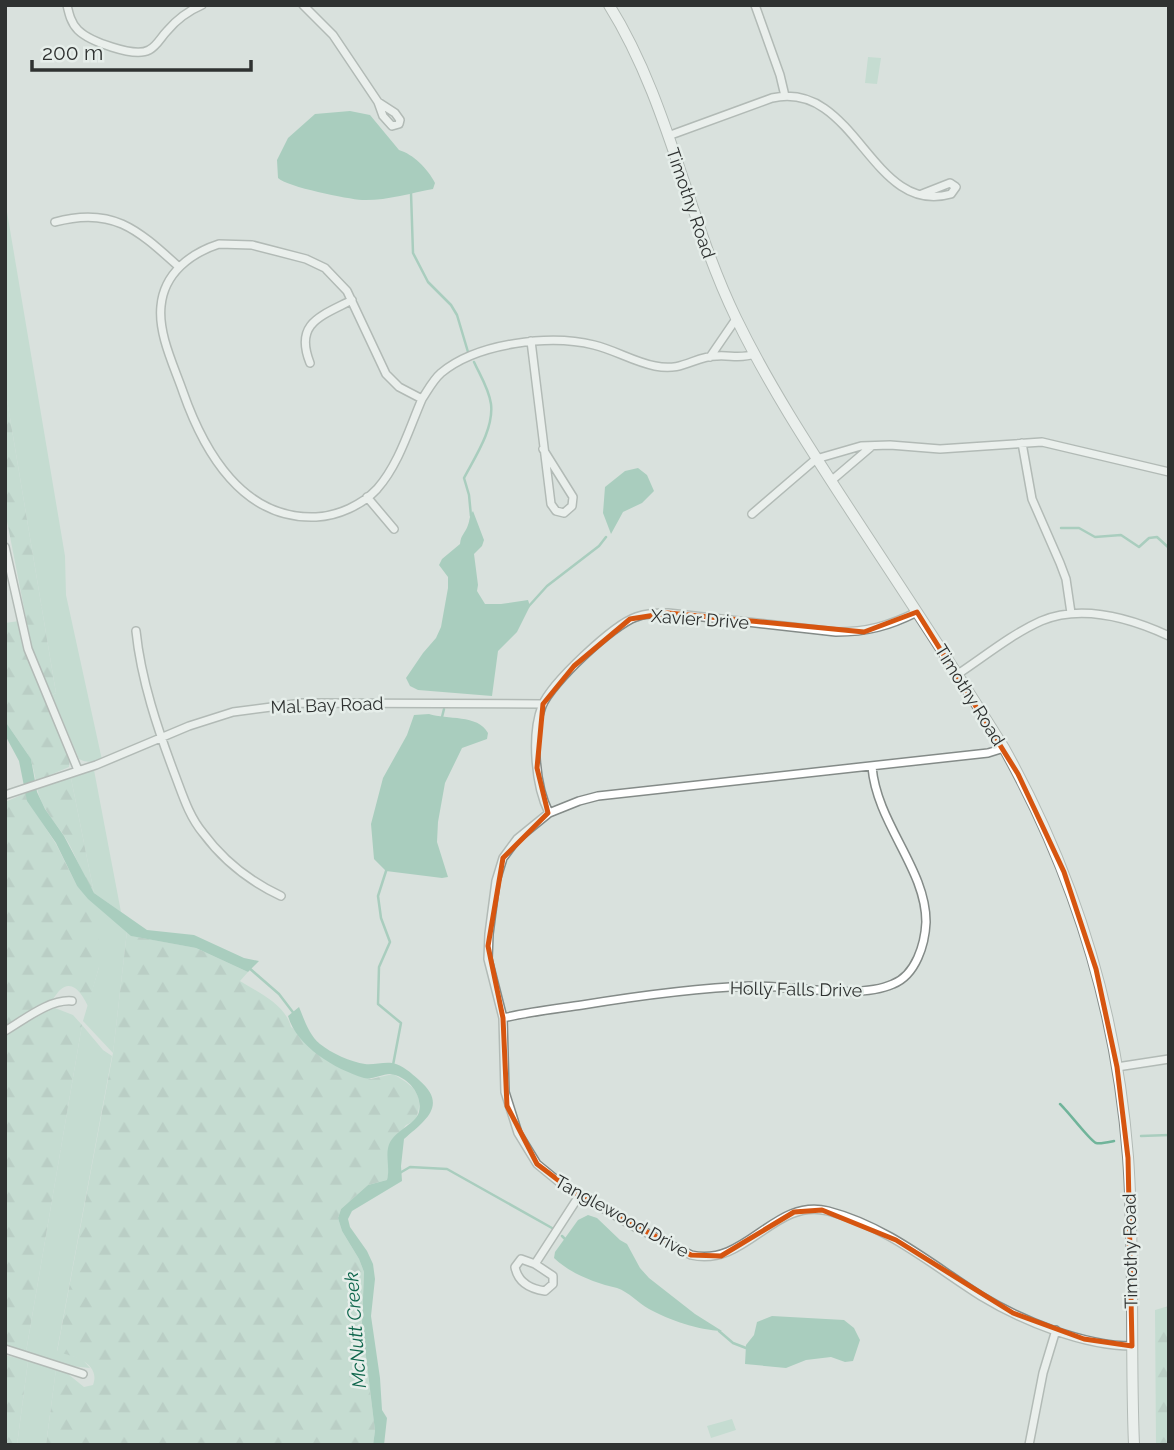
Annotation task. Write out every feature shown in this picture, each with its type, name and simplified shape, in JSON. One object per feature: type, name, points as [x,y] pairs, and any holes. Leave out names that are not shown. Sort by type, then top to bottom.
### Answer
[{"type":"main road","name":"Timothy Road","points":[[609,5],[634,49],[668,136],[708,255],[754,355],[816,459],[1004,748],[1031,799],[1072,892],[1096,969],[1117,1068],[1130,1194],[1133,1445]]},
{"type":"street","points":[[67,5],[72,23],[84,34],[136,53],[150,50],[173,24],[202,5]]},
{"type":"street","points":[[303,5],[333,34],[378,102]]},
{"type":"street","points":[[755,5],[785,96]]},
{"type":"street","points":[[668,136],[785,96],[808,98],[827,109],[889,177],[922,194]]},
{"type":"street","points":[[54,222],[84,215],[121,222],[146,237],[179,267]]},
{"type":"street","points":[[422,399],[399,387],[386,374],[352,300],[341,284],[315,263],[252,246],[219,244],[198,253],[179,267],[164,291],[161,304],[162,327],[197,428],[217,462],[249,496],[267,508],[286,515],[327,516],[347,509],[367,497],[389,473],[422,399],[440,374],[462,360],[531,341],[571,341],[607,349],[654,366],[692,364],[710,357],[754,355]]},
{"type":"street","points":[[310,363],[304,344],[309,327],[318,318],[352,300]]},
{"type":"street","points":[[710,357],[736,319]]},
{"type":"street","points":[[531,341],[543,449],[551,504],[556,511],[564,513],[572,506],[573,497],[543,449]]},
{"type":"street","points":[[752,514],[816,459],[873,445],[954,449],[1042,442],[1169,471]]},
{"type":"street","points":[[1022,443],[1032,499],[1066,579],[1070,613]]},
{"type":"street","points":[[831,481],[873,445]]},
{"type":"street","points":[[367,497],[394,529]]},
{"type":"street","points":[[5,548],[29,649],[78,770]]},
{"type":"street","name":"Xavier Drive","points":[[549,813],[540,792],[537,768],[537,732],[543,704],[563,678],[624,623],[639,615],[668,613],[849,632],[878,629],[917,612]]},
{"type":"street","points":[[958,674],[1030,627],[1070,613],[1100,615],[1133,622],[1169,636]]},
{"type":"street","points":[[136,631],[139,653],[161,737],[189,812],[203,834],[238,870],[281,896]]},
{"type":"street","name":"Mal Bay Road","points":[[5,795],[118,757],[161,737],[233,712],[290,704],[543,704]]},
{"type":"street","name":"Tanglewood Drive","points":[[1004,748],[988,753],[872,767],[623,792],[579,800],[549,813],[509,848],[496,881],[488,958],[503,1018],[505,1092],[518,1133],[537,1164],[579,1196],[670,1246],[699,1257],[721,1255],[734,1251],[794,1212],[814,1209],[831,1212],[908,1246],[994,1303],[1056,1330],[1097,1342],[1132,1346]]},
{"type":"street","name":"Holly Falls Drive","points":[[503,1018],[554,1008],[691,990],[751,986],[863,990],[887,987],[903,979],[915,963],[923,942],[925,906],[916,880],[876,795],[872,767]]},
{"type":"street","points":[[5,1031],[47,1007],[72,1001]]},
{"type":"street","points":[[1117,1068],[1169,1059]]},
{"type":"street","points":[[535,1264],[579,1196]]},
{"type":"street","points":[[521,1259],[535,1264],[553,1276],[553,1283],[545,1292],[526,1285],[516,1274],[515,1267],[521,1259]]},
{"type":"street","points":[[1029,1445],[1043,1373],[1056,1330]]},
{"type":"street","points":[[5,1349],[83,1374]]},
{"type":"highlighted area","points":[[917,612],[1018,774],[1064,872],[1096,969],[1117,1067],[1128,1158],[1132,1346],[1084,1339],[1013,1313],[896,1240],[822,1210],[794,1212],[721,1256],[691,1255],[579,1196],[537,1164],[507,1106],[503,1018],[488,946],[503,858],[548,813],[537,768],[543,704],[574,666],[630,619],[668,613],[864,632]]},
{"type":"green space","points":[[868,57],[881,58],[877,84],[865,83]]},
{"type":"green space","points":[[5,200],[65,556],[66,595],[102,760],[87,762],[79,759],[52,695],[56,693],[5,388]]},
{"type":"green space","points":[[5,388],[56,693],[52,695],[32,649],[5,511]]},
{"type":"green space","points":[[19,621],[70,759],[69,767],[36,781],[31,759],[5,721],[5,623]]},
{"type":"green space","points":[[94,770],[121,912],[94,893],[71,778]]},
{"type":"green space","points":[[71,778],[94,893],[65,837],[45,808],[37,788]]},
{"type":"green space","points":[[26,793],[77,886],[99,908],[99,967],[88,1006],[77,990],[65,987],[49,1002],[5,1028],[5,802]]},
{"type":"green space","points":[[99,908],[127,931],[113,1053],[83,1021],[99,967]]},
{"type":"green space","points":[[127,931],[132,936],[196,948],[248,972],[240,981],[277,1006],[291,1027],[359,1075],[371,1079],[393,1074],[416,1092],[419,1104],[415,1121],[406,1125],[388,1148],[390,1167],[387,1180],[368,1185],[341,1209],[338,1218],[364,1272],[362,1323],[375,1431],[373,1445],[46,1445],[56,1369],[68,1374],[84,1387],[93,1385],[94,1377],[90,1366],[57,1352],[113,1053]]},
{"type":"green space","points":[[55,1008],[73,1015],[82,1025],[26,1352],[5,1346],[5,1036],[43,1012]]},
{"type":"green space","points":[[82,1025],[103,1050],[112,1056],[57,1351],[82,1359],[90,1368],[71,1366],[26,1352]]},
{"type":"green space","points":[[1169,1306],[1169,1445],[1156,1445],[1155,1310]]},
{"type":"green space","points":[[5,1355],[28,1361],[17,1445],[5,1445]]},
{"type":"green space","points":[[28,1361],[56,1369],[46,1445],[17,1445]]},
{"type":"green space","points":[[732,1419],[736,1430],[711,1438],[707,1426]]},
{"type":"shaded area","points":[[350,111],[370,115],[399,150],[424,167],[435,183],[433,189],[389,198],[362,200],[305,189],[278,178],[277,160],[288,138],[315,114]]},
{"type":"shaded area","points":[[638,468],[647,475],[654,491],[642,503],[623,512],[611,534],[603,513],[605,487],[625,471]]},
{"type":"shaded area","points":[[473,511],[484,540],[474,554],[477,591],[485,604],[528,600],[530,606],[517,632],[498,651],[492,696],[418,690],[410,686],[406,678],[436,638],[441,627],[448,577],[439,565],[442,559],[460,544]]},
{"type":"shaded area","points":[[429,714],[470,720],[488,733],[487,739],[462,748],[445,783],[437,842],[448,877],[442,878],[386,871],[374,859],[371,824],[383,778],[407,735],[414,715]]},
{"type":"shaded area","points":[[5,721],[31,759],[37,792],[94,893],[147,930],[194,935],[244,958],[259,961],[248,972],[196,948],[131,936],[88,899],[77,886],[56,843],[27,801],[19,761],[5,735]]},
{"type":"shaded area","points":[[299,1007],[310,1032],[325,1047],[341,1057],[359,1063],[392,1063],[400,1066],[419,1080],[432,1097],[431,1112],[404,1139],[402,1181],[352,1211],[348,1219],[350,1227],[373,1264],[375,1279],[371,1316],[382,1410],[387,1418],[384,1445],[373,1445],[375,1431],[362,1323],[364,1272],[338,1218],[341,1209],[368,1185],[387,1180],[390,1142],[417,1117],[419,1099],[413,1087],[403,1078],[390,1074],[364,1078],[341,1069],[318,1055],[300,1038],[288,1016]]},
{"type":"shaded area","points":[[588,1215],[597,1218],[627,1244],[640,1268],[649,1278],[695,1314],[722,1331],[665,1317],[621,1290],[584,1277],[554,1258],[555,1252],[578,1220]]},
{"type":"shaded area","points":[[772,1316],[844,1320],[854,1328],[860,1340],[853,1361],[845,1362],[831,1357],[806,1360],[786,1368],[745,1364],[746,1345],[754,1335],[757,1322]]},
{"type":"waterway","points":[[411,193],[413,253],[428,282],[457,315],[468,352]]},
{"type":"waterway","points":[[471,516],[464,478],[483,442],[491,413],[488,393],[474,362]]},
{"type":"waterway","points":[[1061,528],[1079,528],[1095,537],[1121,535],[1139,547],[1149,538],[1157,537],[1169,548]]},
{"type":"waterway","points":[[528,607],[547,586],[599,546],[606,537]]},
{"type":"waterway","points":[[442,717],[444,709]]},
{"type":"waterway","points":[[387,868],[378,896],[381,918],[390,942],[379,967],[378,1004],[401,1023],[393,1065]]},
{"type":"waterway","name":"McNutt Creek","points":[[248,967],[279,994],[295,1015]]},
{"type":"waterway","points":[[1060,1104],[1093,1141],[1114,1141]]},
{"type":"waterway","points":[[1141,1136],[1169,1135]]},
{"type":"waterway","points":[[398,1174],[410,1167],[447,1169],[552,1228]]},
{"type":"waterway","points":[[562,1236],[565,1239]]},
{"type":"waterway","points":[[719,1331],[733,1343],[746,1348]]}]
